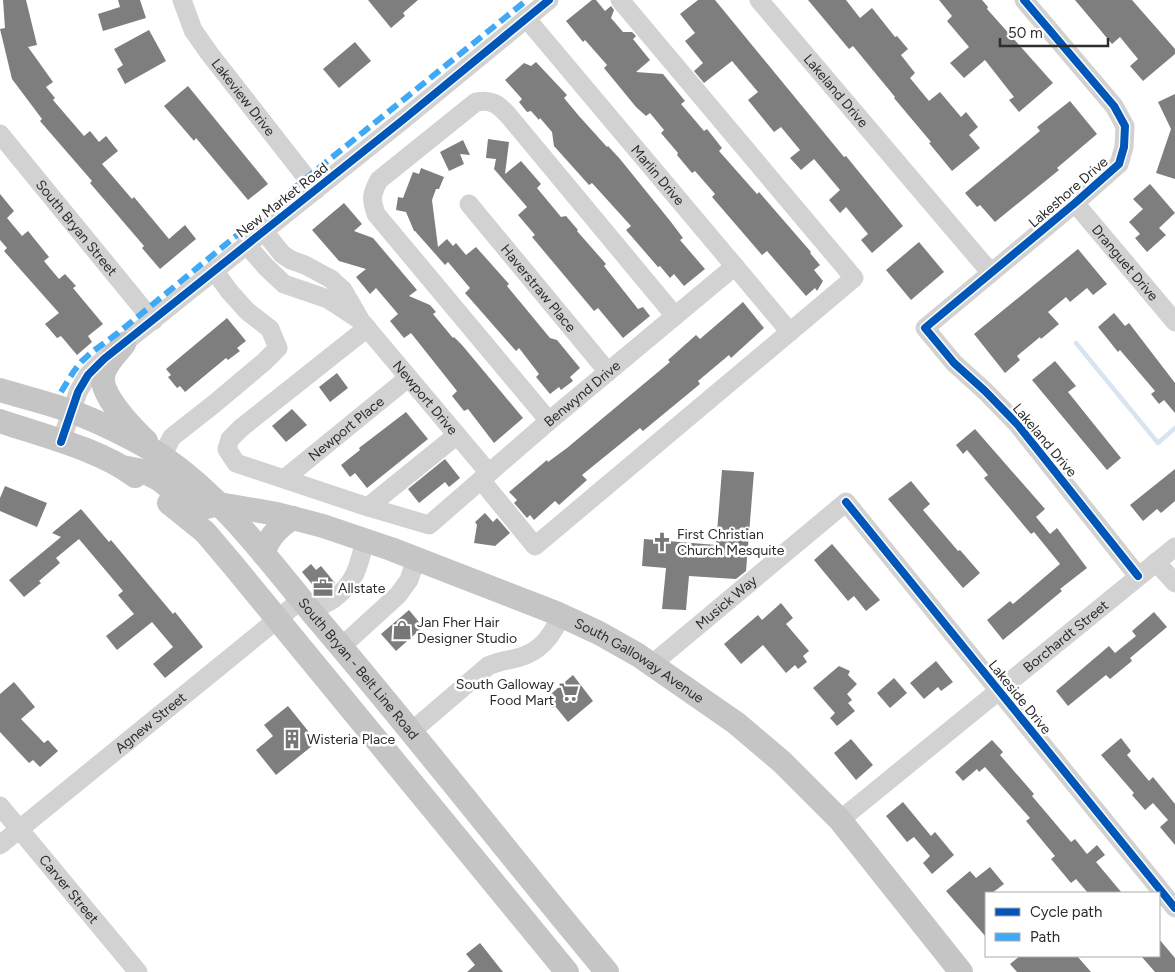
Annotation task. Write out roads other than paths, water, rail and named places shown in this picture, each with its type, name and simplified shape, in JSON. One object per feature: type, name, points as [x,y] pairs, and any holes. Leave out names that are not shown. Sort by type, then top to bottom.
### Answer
[{"type":"main road","points":[[124,344],[105,369],[102,378],[105,389],[123,416],[142,438],[162,456]]},
{"type":"main road","name":"South Bryan - Belt Line Road","points":[[0,390],[71,411],[140,444],[162,456],[219,504],[263,553],[412,731],[608,972]]},
{"type":"main road","points":[[0,421],[61,442],[122,467],[205,532],[567,972]]},
{"type":"main road","name":"South Galloway Avenue","points":[[122,467],[143,471],[160,480],[186,501],[202,508],[219,504],[293,518],[365,540],[562,616],[599,633],[638,655],[736,724],[782,762],[840,820],[961,972]]},
{"type":"main road","points":[[263,553],[269,539],[276,530],[293,518]]},
{"type":"main road","points":[[387,752],[412,731]]},
{"type":"street","name":"Lakeview Drive","points":[[182,0],[194,30],[208,53],[316,190]]},
{"type":"street","name":"New Market Road","points":[[61,442],[78,392],[88,375],[104,359],[263,230],[316,190],[549,0]]},
{"type":"street","points":[[620,0],[854,278],[790,332]]},
{"type":"street","name":"Lakeland Drive","points":[[759,0],[991,273]]},
{"type":"street","name":"Lakeshore Drive","points":[[924,328],[1075,203],[1119,164],[1124,147],[1125,126],[1114,106],[1024,0]]},
{"type":"street","name":"Marlin Drive","points":[[526,18],[790,332]]},
{"type":"street","points":[[549,421],[376,214],[372,201],[373,192],[379,180],[476,102],[485,100],[493,102],[508,115],[675,316]]},
{"type":"street","name":"South Bryan Street","points":[[0,134],[153,321]]},
{"type":"street","name":"Dranguet Drive","points":[[1075,203],[1175,322]]},
{"type":"street","name":"Haverstraw Place","points":[[469,204],[608,372]]},
{"type":"street","name":"Newport Drive","points":[[263,230],[282,254],[331,279],[342,290],[364,325],[457,435],[535,546],[790,332]]},
{"type":"street","name":"Newport Drive","points":[[246,244],[284,284],[314,292],[328,299],[364,325]]},
{"type":"street","name":"Benwynd Drive","points":[[368,507],[429,524],[549,421],[736,266]]},
{"type":"street","points":[[162,456],[172,437],[264,362],[278,348],[270,329],[246,311],[214,270]]},
{"type":"street","points":[[364,325],[230,439],[227,449],[236,463],[368,507],[457,435]]},
{"type":"street","name":"Lakeland Drive","points":[[924,328],[954,363],[1018,425],[1138,576]]},
{"type":"street","name":"Newport Place","points":[[284,479],[408,378]]},
{"type":"street","name":"Musick Way","points":[[652,665],[846,502]]},
{"type":"street","name":"Lakeside Drive","points":[[846,502],[1175,908]]},
{"type":"street","points":[[307,606],[331,601],[349,585],[358,566],[365,540]]},
{"type":"street","name":"Borchardt Street","points":[[840,820],[1175,547]]},
{"type":"street","points":[[341,646],[398,595],[408,580],[416,559]]},
{"type":"street","points":[[1156,562],[1175,583]]},
{"type":"street","name":"Agnew Street","points":[[0,845],[278,619],[307,606]]},
{"type":"street","points":[[412,731],[488,666],[499,661],[526,655],[540,647],[549,638],[562,616]]},
{"type":"street","name":"Carver Street","points":[[0,806],[138,972]]},
{"type":"waterway","points":[[1076,343],[1158,443],[1175,428]]},
{"type":"place","name":"First Christian Church Mesquite","points":[[662,542]]},
{"type":"place","name":"Allstate","points":[[323,588]]},
{"type":"place","name":"Jan Fher Hair Designer Studio","points":[[402,630]]},
{"type":"place","name":"South Galloway Food Mart","points":[[569,692]]},
{"type":"place","name":"Wisteria Place","points":[[292,739]]}]
